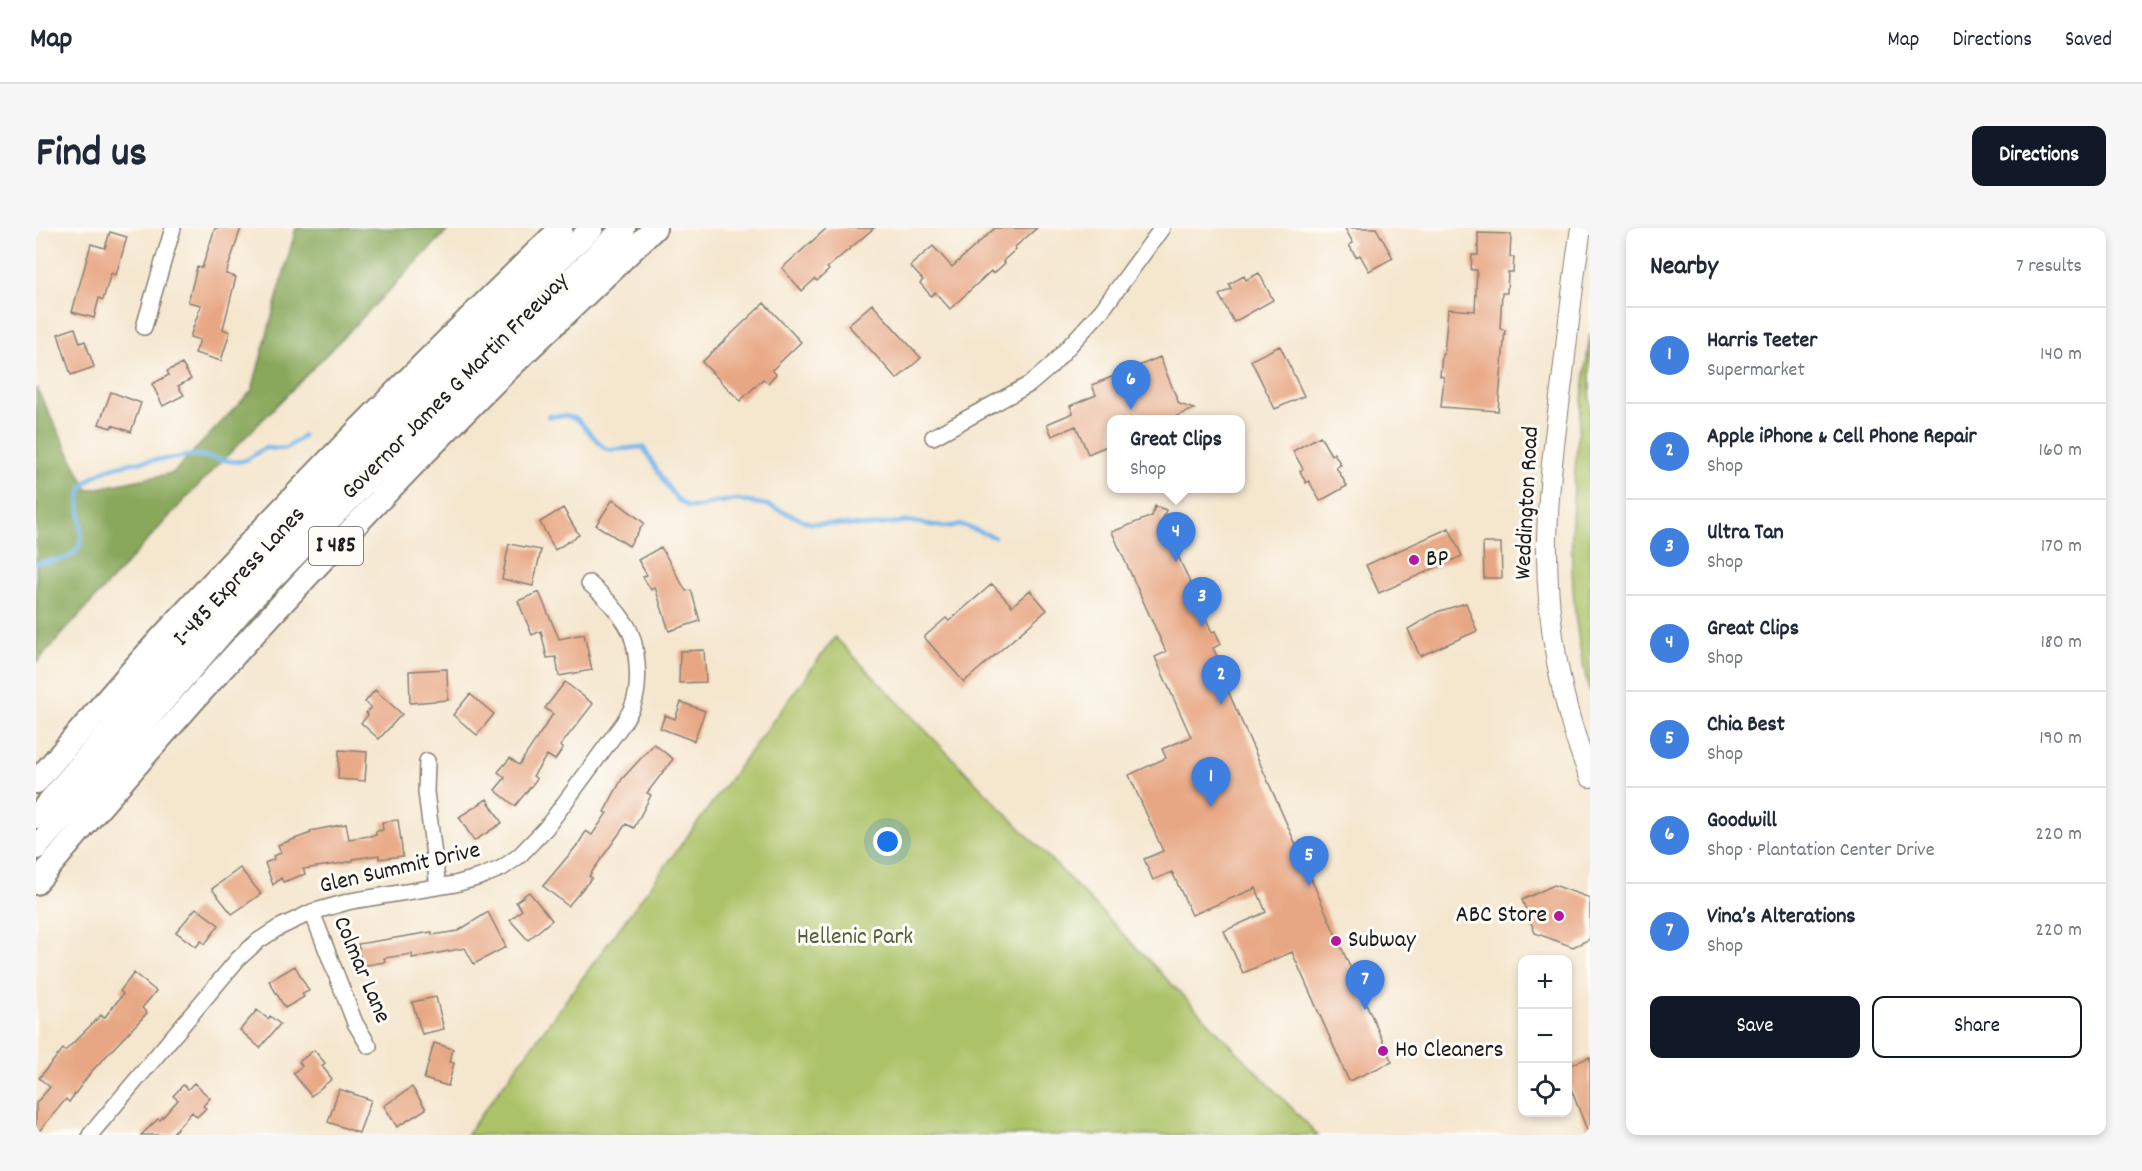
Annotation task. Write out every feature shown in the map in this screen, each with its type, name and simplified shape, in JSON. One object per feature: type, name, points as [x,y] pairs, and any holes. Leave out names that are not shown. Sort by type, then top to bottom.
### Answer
[{"type":"highway","name":"Governor James G Martin Freeway","points":[[36,782],[172,626],[346,440],[561,228]]},
{"type":"highway","name":"I-485 Express Lanes","points":[[36,817],[180,649],[326,493],[506,310],[592,228]]},
{"type":"highway","name":"I-485 Express Lanes","points":[[36,848],[249,602],[457,388],[624,228]]},
{"type":"highway","name":"Governor James G Martin Freeway","points":[[36,883],[141,760],[327,555],[482,395],[655,228]]},
{"type":"main road","name":"Weddington Road","points":[[1581,228],[1552,468],[1547,542],[1548,586],[1558,663],[1581,755],[1590,777]]},
{"type":"street","points":[[144,327],[172,228]]},
{"type":"street","points":[[933,437],[1029,384],[1050,367],[1102,310],[1162,228]]},
{"type":"street","name":"Glen Summit Drive","points":[[90,1135],[238,959],[278,928],[312,912],[351,901],[438,887],[480,877],[519,856],[546,828],[624,722],[634,704],[638,670],[633,639],[628,625],[609,601],[588,583]]},
{"type":"street","points":[[427,761],[426,792],[438,887]]},
{"type":"street","name":"Colmar Lane","points":[[312,912],[355,1023],[369,1046]]},
{"type":"green space","points":[[296,228],[450,228],[187,497],[36,663],[36,387],[88,490],[173,473],[252,390]]},
{"type":"green space","points":[[1590,333],[1590,693],[1580,649],[1574,604],[1572,513],[1579,423]]},
{"type":"green space","name":"Hellenic Park","points":[[835,637],[1318,1135],[466,1135]]},
{"type":"building","points":[[215,228],[241,228],[226,274],[236,277],[223,329],[230,332],[221,361],[195,353],[200,340],[190,337],[201,305],[188,302],[197,267],[202,268]]},
{"type":"building","points":[[827,228],[874,228],[827,268],[829,270],[817,281],[815,279],[802,291],[782,268]]},
{"type":"building","points":[[995,228],[1037,228],[1015,247],[1016,249],[1003,261],[1005,263],[993,274],[991,271],[950,309],[935,292],[931,296],[920,283],[923,280],[910,266],[933,246],[952,267]]},
{"type":"building","points":[[1345,228],[1376,228],[1393,258],[1369,271],[1360,255],[1356,257],[1349,245],[1353,243]]},
{"type":"building","points":[[110,232],[127,237],[116,275],[111,273],[103,300],[99,298],[94,318],[72,312],[91,244],[105,248]]},
{"type":"building","points":[[1478,233],[1511,234],[1510,257],[1514,257],[1513,272],[1508,272],[1507,293],[1502,293],[1500,329],[1505,330],[1498,411],[1441,407],[1444,377],[1440,376],[1448,309],[1475,311],[1477,270],[1471,270],[1472,255],[1478,255]]},
{"type":"building","points":[[1259,273],[1273,300],[1234,322],[1219,295],[1231,289],[1229,284],[1244,276],[1246,280]]},
{"type":"building","points":[[764,303],[801,342],[772,370],[776,374],[768,383],[763,379],[740,401],[702,362]]},
{"type":"building","points":[[872,304],[921,358],[897,379],[848,325]]},
{"type":"building","points":[[75,328],[80,343],[85,341],[94,367],[71,375],[58,334]]},
{"type":"building","points":[[1280,346],[1304,396],[1275,409],[1251,360]]},
{"type":"building","points":[[1160,357],[1179,404],[1194,409],[1179,415],[1107,415],[1107,446],[1088,454],[1076,426],[1052,436],[1047,424],[1073,413],[1070,406],[1096,395],[1092,385]]},
{"type":"building","points":[[182,364],[191,379],[178,386],[184,395],[163,406],[152,384],[169,375],[167,371]]},
{"type":"building","points":[[111,392],[141,403],[131,432],[112,425],[111,428],[99,424]]},
{"type":"building","points":[[1320,436],[1331,455],[1334,453],[1341,465],[1336,467],[1347,486],[1320,501],[1309,481],[1306,483],[1300,471],[1303,469],[1293,451]]},
{"type":"building","points":[[613,499],[644,523],[629,546],[596,525]]},
{"type":"building","points":[[1155,506],[1166,510],[1162,520],[1212,632],[1215,631],[1221,644],[1213,648],[1225,673],[1221,675],[1392,1062],[1349,1081],[1292,952],[1243,973],[1224,931],[1266,912],[1256,888],[1192,915],[1172,872],[1153,880],[1144,859],[1163,851],[1129,775],[1166,758],[1162,749],[1191,737],[1155,657],[1166,652],[1112,532],[1152,516]]},
{"type":"building","points":[[563,508],[579,535],[555,550],[540,522]]},
{"type":"building","name":"BP","points":[[1449,528],[1462,556],[1379,593],[1366,565]]},
{"type":"building","points":[[1483,543],[1501,543],[1502,578],[1484,578]]},
{"type":"building","points":[[509,544],[541,550],[533,586],[502,579]]},
{"type":"building","points":[[661,547],[686,591],[691,590],[700,621],[669,631],[655,587],[651,590],[643,577],[647,575],[638,560]]},
{"type":"building","points":[[992,584],[1012,606],[1030,590],[1047,610],[964,682],[924,637],[946,618],[949,621]]},
{"type":"building","points":[[539,592],[559,639],[584,634],[592,670],[559,676],[556,657],[547,658],[541,631],[532,635],[518,601]]},
{"type":"building","points":[[1466,603],[1477,631],[1420,656],[1408,629],[1437,612]]},
{"type":"building","points":[[704,650],[706,682],[679,683],[680,651]]},
{"type":"building","points":[[447,669],[448,700],[410,703],[409,671]]},
{"type":"building","points":[[565,682],[593,704],[560,746],[563,748],[555,760],[547,755],[533,776],[537,779],[515,806],[495,790],[505,778],[498,772],[510,758],[519,765],[553,714],[545,708]]},
{"type":"building","points":[[375,690],[402,714],[379,739],[361,723],[371,707],[365,702]]},
{"type":"building","points":[[470,694],[494,714],[477,735],[453,715]]},
{"type":"building","points":[[681,702],[705,711],[694,741],[660,728],[665,715],[675,719]]},
{"type":"building","points":[[654,744],[673,759],[647,793],[651,795],[634,828],[626,824],[589,876],[592,878],[568,906],[543,886],[579,843],[586,831],[592,835],[607,813],[604,812],[622,779]]},
{"type":"building","points":[[339,750],[367,752],[365,781],[338,779]]},
{"type":"building","points":[[487,799],[502,823],[474,841],[459,817]]},
{"type":"building","points":[[398,820],[403,856],[379,859],[379,855],[303,869],[305,874],[283,882],[281,878],[273,885],[265,863],[281,853],[278,845],[311,833],[310,831],[346,824],[349,839],[376,835],[376,831],[383,830],[382,822]]},
{"type":"building","points":[[240,868],[261,894],[232,914],[212,889]]},
{"type":"building","name":"ABC Store","points":[[1554,885],[1590,898],[1590,939],[1573,947],[1535,933],[1522,900]]},
{"type":"building","points":[[529,892],[552,920],[528,940],[510,920],[522,910],[516,902]]},
{"type":"building","points":[[196,908],[219,925],[205,944],[201,941],[196,947],[176,932]]},
{"type":"building","points":[[488,912],[506,947],[474,964],[465,948],[412,958],[412,954],[384,958],[385,962],[362,966],[358,944],[432,932],[432,935],[458,931]]},
{"type":"building","points":[[295,966],[309,991],[302,994],[304,997],[285,1008],[269,981]]},
{"type":"building","points":[[134,973],[156,991],[142,1008],[147,1013],[91,1072],[69,1102],[66,1099],[36,1135],[36,1103],[50,1087],[39,1078],[63,1049],[65,1051],[101,1015],[104,1018],[123,994],[120,991]]},
{"type":"building","points":[[436,997],[444,1029],[422,1034],[412,1002]]},
{"type":"building","points":[[257,1010],[268,1019],[270,1016],[280,1024],[260,1048],[240,1030]]},
{"type":"building","points":[[434,1043],[453,1049],[450,1062],[454,1063],[448,1086],[424,1079]]},
{"type":"building","points":[[314,1050],[325,1063],[322,1066],[332,1079],[311,1096],[293,1073],[302,1066],[299,1062]]},
{"type":"building","points":[[1590,1057],[1590,1135],[1572,1091],[1572,1064]]},
{"type":"building","points":[[194,1083],[210,1098],[203,1106],[206,1108],[197,1117],[192,1112],[171,1135],[141,1135],[158,1119],[160,1120],[178,1100],[173,1096],[183,1085],[188,1089]]},
{"type":"building","points":[[412,1087],[426,1109],[397,1127],[384,1106]]},
{"type":"building","points":[[339,1089],[371,1100],[359,1133],[328,1122]]},
{"type":"waterway","points":[[548,416],[567,416],[577,419],[604,448],[612,450],[643,447],[676,498],[688,507],[701,507],[716,502],[738,500],[767,505],[810,523],[870,526],[908,521],[944,527],[962,525],[994,537]]},
{"type":"waterway","points":[[36,563],[63,559],[74,553],[81,535],[81,490],[87,482],[106,470],[128,464],[193,455],[242,461],[265,448],[286,448],[303,436]]},
{"type":"place","name":"Goodwill","points":[[1131,410]]},
{"type":"place","name":"BP","points":[[1414,560]]},
{"type":"place","name":"Great Clips","points":[[1176,562]]},
{"type":"place","name":"Ultra Tan","points":[[1202,627]]},
{"type":"place","name":"Apple iPhone & Cell Phone Repair","points":[[1221,705]]},
{"type":"place","name":"Harris Teeter","points":[[1211,807]]},
{"type":"place","name":"Chia Best","points":[[1309,886]]},
{"type":"place","name":"ABC Store","points":[[1559,916]]},
{"type":"place","name":"Subway","points":[[1336,941]]},
{"type":"place","name":"Vina’s Alterations","points":[[1365,1010]]},
{"type":"place","name":"Ho Cleaners","points":[[1383,1051]]}]
